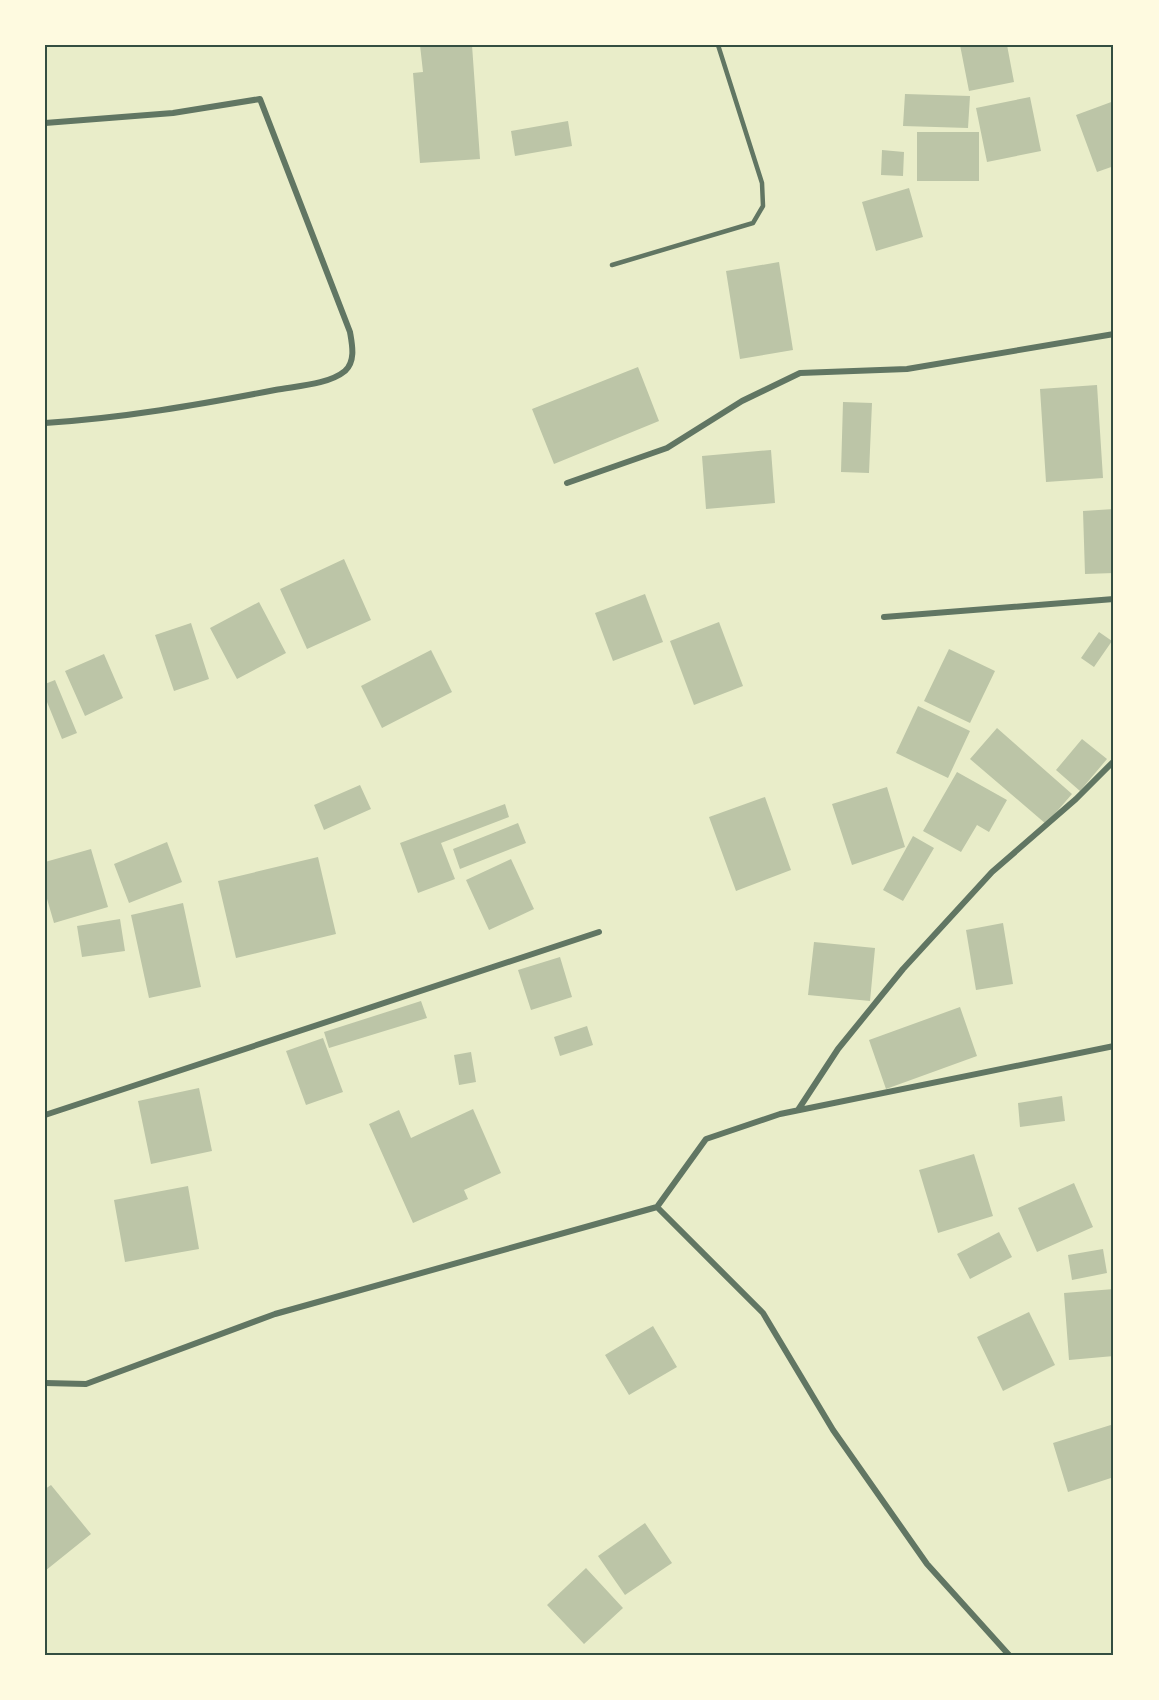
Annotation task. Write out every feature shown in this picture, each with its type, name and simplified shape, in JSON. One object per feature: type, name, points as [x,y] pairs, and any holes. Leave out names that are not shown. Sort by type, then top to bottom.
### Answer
[{"type":"street","points":[[45,123],[173,113],[260,99],[350,332],[353,355],[345,370],[322,381],[190,406],[97,420],[45,423]]},
{"type":"street","points":[[567,483],[667,448],[742,401],[800,373],[907,369],[1114,334]]},
{"type":"street","points":[[884,617],[1114,599]]},
{"type":"street","points":[[797,1111],[838,1049],[903,969],[992,872],[1076,799],[1114,761]]},
{"type":"street","points":[[45,1115],[599,932]]},
{"type":"street","points":[[45,1383],[86,1384],[275,1314],[657,1207],[706,1139],[797,1111],[1114,1047]]},
{"type":"street","points":[[657,1207],[763,1313],[833,1430],[927,1564],[1009,1655]]},
{"type":"lane","points":[[612,265],[753,223],[763,206],[762,183],[718,45]]},
{"type":"building","points":[[420,45],[472,45],[480,159],[420,163],[413,73],[423,72]]},
{"type":"building","points":[[960,45],[1007,45],[1014,82],[969,91]]},
{"type":"building","points":[[905,94],[970,96],[968,128],[903,126]]},
{"type":"building","points":[[1030,97],[1041,151],[987,162],[976,108]]},
{"type":"building","points":[[1114,101],[1114,166],[1097,172],[1076,115]]},
{"type":"building","points":[[568,121],[572,146],[515,156],[511,131]]},
{"type":"building","points":[[917,132],[979,132],[979,181],[917,181]]},
{"type":"building","points":[[882,150],[904,152],[903,176],[881,175]]},
{"type":"building","points":[[909,188],[923,237],[876,251],[862,202]]},
{"type":"building","points":[[779,262],[793,350],[740,359],[726,271]]},
{"type":"building","points":[[638,367],[659,421],[554,464],[532,409]]},
{"type":"building","points":[[1097,385],[1103,478],[1046,482],[1040,389]]},
{"type":"building","points":[[843,402],[872,403],[869,473],[841,472]]},
{"type":"building","points":[[771,450],[775,503],[706,509],[702,456]]},
{"type":"building","points":[[1114,509],[1114,573],[1085,574],[1083,511]]},
{"type":"building","points":[[344,559],[371,620],[307,649],[280,589]]},
{"type":"building","points":[[645,594],[663,642],[613,661],[595,613]]},
{"type":"building","points":[[259,602],[286,653],[237,679],[210,628]]},
{"type":"building","points":[[719,622],[743,686],[694,705],[670,641]]},
{"type":"building","points":[[191,623],[209,679],[174,691],[155,635]]},
{"type":"building","points":[[1099,632],[1112,641],[1094,667],[1081,658]]},
{"type":"building","points":[[949,649],[995,671],[970,723],[924,701]]},
{"type":"building","points":[[431,650],[452,692],[382,728],[361,686]]},
{"type":"building","points":[[104,654],[123,698],[85,716],[65,671]]},
{"type":"building","points":[[55,680],[77,733],[62,739],[45,697],[45,684]]},
{"type":"building","points":[[918,706],[970,731],[948,778],[896,753]]},
{"type":"building","points":[[997,728],[1072,794],[1046,824],[970,759]]},
{"type":"building","points":[[1082,739],[1107,759],[1080,791],[1056,770]]},
{"type":"building","points":[[957,772],[1007,800],[989,832],[977,825],[961,852],[923,831]]},
{"type":"building","points":[[360,785],[371,809],[324,830],[314,805]]},
{"type":"building","points":[[887,787],[905,847],[852,865],[832,804]]},
{"type":"building","points":[[765,797],[791,870],[736,891],[709,817]]},
{"type":"building","points":[[505,804],[509,817],[441,843],[455,879],[418,893],[400,843]]},
{"type":"building","points":[[518,823],[526,843],[460,869],[453,849]]},
{"type":"building","points":[[913,836],[934,848],[903,901],[883,890]]},
{"type":"building","points":[[167,842],[182,882],[129,903],[114,864]]},
{"type":"building","points":[[91,849],[108,907],[54,923],[45,892],[45,862]]},
{"type":"building","points":[[318,857],[336,934],[236,958],[218,881]]},
{"type":"building","points":[[511,859],[534,909],[489,930],[466,880]]},
{"type":"building","points":[[183,903],[201,987],[149,998],[131,915]]},
{"type":"building","points":[[120,919],[125,951],[82,957],[77,926]]},
{"type":"building","points":[[1003,923],[1013,984],[976,990],[966,930]]},
{"type":"building","points":[[814,942],[875,948],[870,1001],[808,995]]},
{"type":"building","points":[[560,957],[572,997],[531,1010],[518,970]]},
{"type":"building","points":[[421,1001],[427,1018],[329,1048],[324,1032]]},
{"type":"building","points":[[960,1007],[977,1056],[886,1089],[869,1040]]},
{"type":"building","points":[[587,1026],[593,1045],[560,1056],[554,1037]]},
{"type":"building","points":[[323,1038],[343,1092],[306,1105],[286,1051]]},
{"type":"building","points":[[471,1052],[476,1082],[459,1085],[454,1055]]},
{"type":"building","points":[[199,1088],[212,1151],[151,1164],[138,1101]]},
{"type":"building","points":[[1062,1096],[1065,1121],[1020,1127],[1018,1103]]},
{"type":"building","points":[[473,1109],[501,1173],[464,1190],[468,1199],[413,1223],[369,1124],[399,1110],[411,1138]]},
{"type":"building","points":[[974,1154],[993,1216],[938,1233],[919,1170]]},
{"type":"building","points":[[1074,1183],[1093,1227],[1037,1252],[1018,1208]]},
{"type":"building","points":[[188,1186],[199,1249],[125,1262],[114,1200]]},
{"type":"building","points":[[999,1232],[1012,1257],[970,1279],[957,1254]]},
{"type":"building","points":[[1103,1249],[1107,1273],[1072,1280],[1068,1255]]},
{"type":"building","points":[[1114,1289],[1114,1356],[1069,1360],[1064,1293]]},
{"type":"building","points":[[1029,1312],[1055,1365],[1003,1391],[977,1337]]},
{"type":"building","points":[[653,1326],[677,1367],[629,1395],[605,1355]]},
{"type":"building","points":[[1114,1424],[1114,1477],[1068,1492],[1053,1443]]},
{"type":"building","points":[[51,1485],[91,1534],[45,1571],[45,1489]]},
{"type":"building","points":[[645,1523],[672,1563],[625,1595],[598,1556]]},
{"type":"building","points":[[586,1568],[623,1608],[584,1644],[547,1605]]}]
